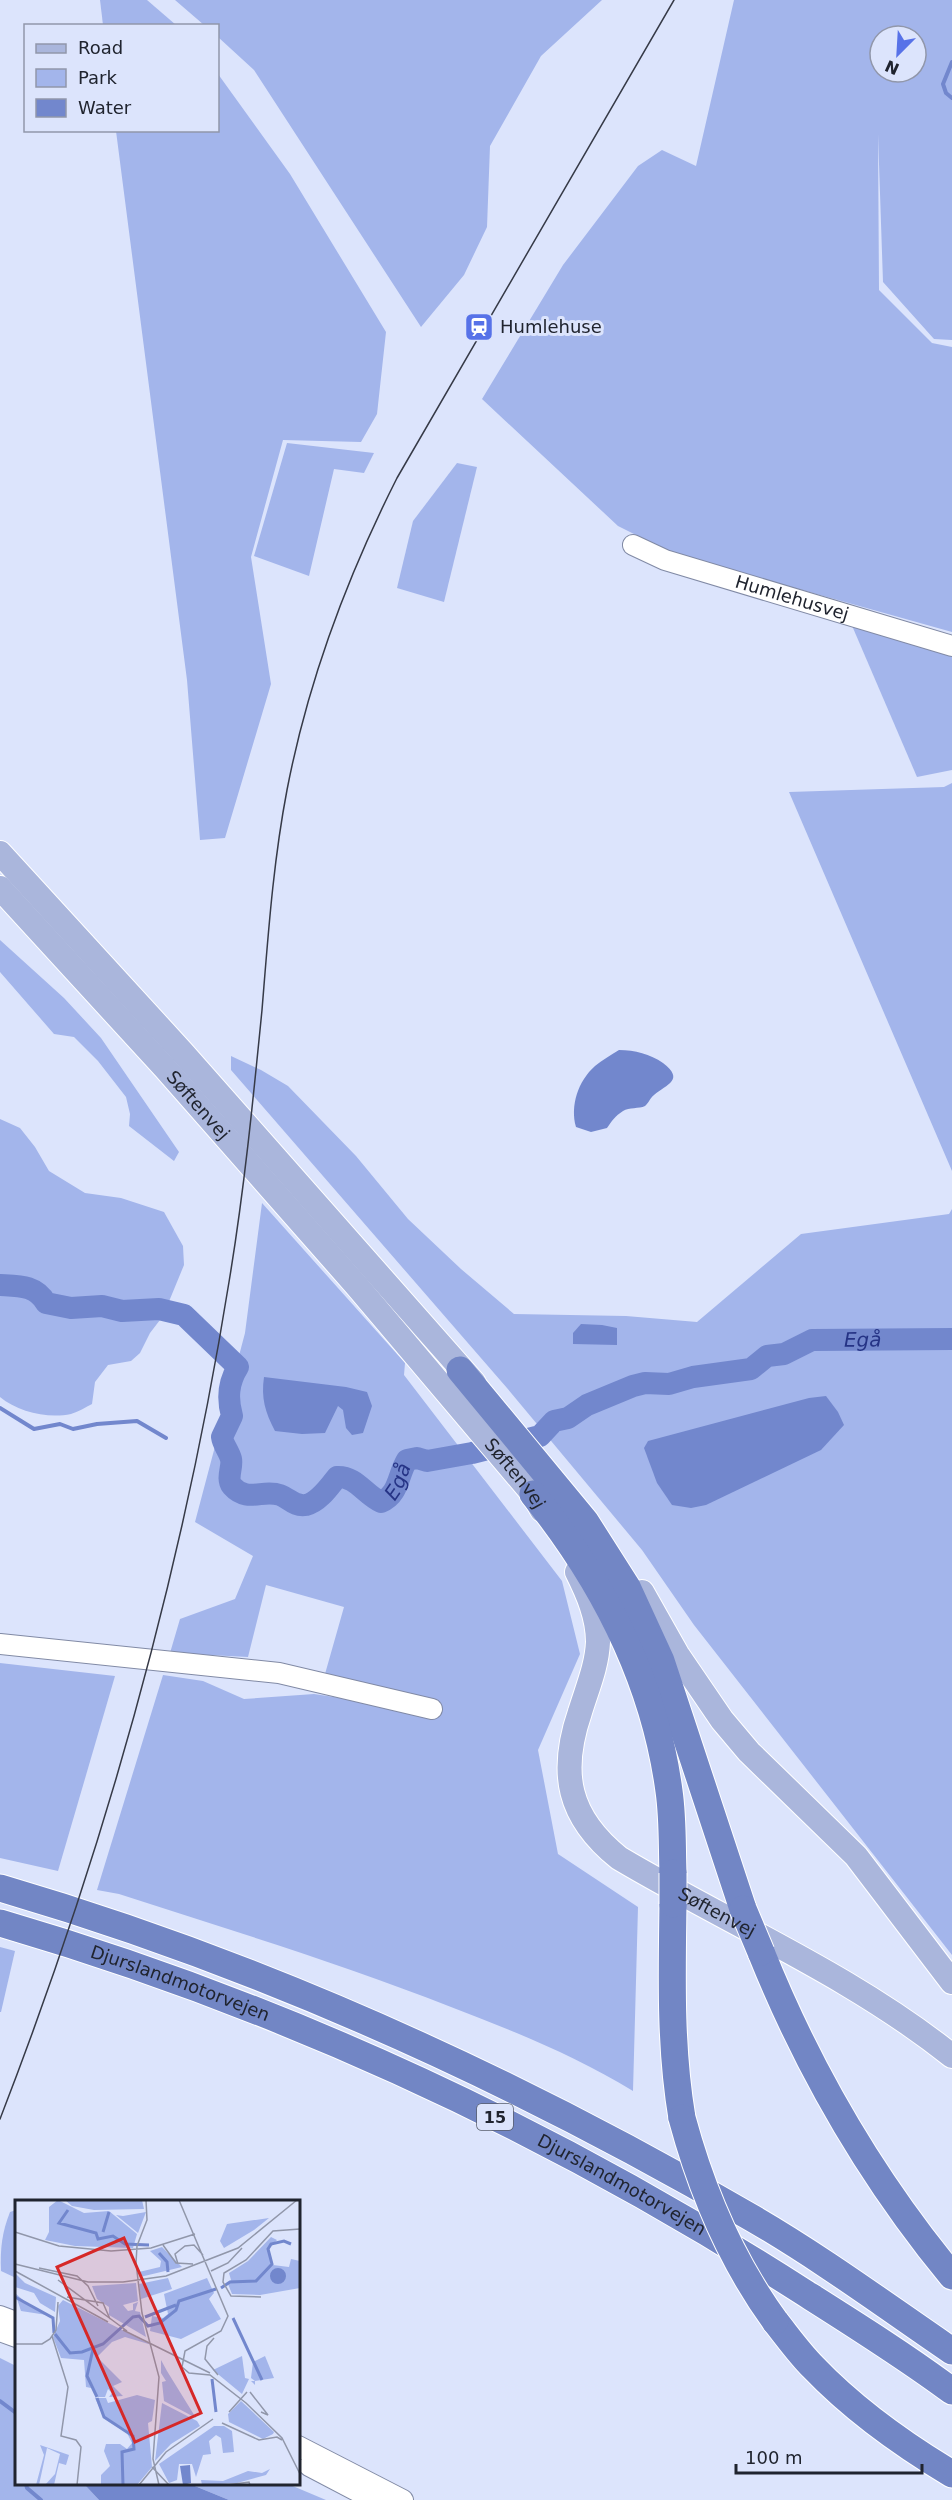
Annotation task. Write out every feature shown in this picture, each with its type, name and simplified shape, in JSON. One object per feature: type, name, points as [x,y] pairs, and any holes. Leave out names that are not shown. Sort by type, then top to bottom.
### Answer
[{"type":"highway","points":[[460,1370],[476,1400],[547,1488],[608,1555],[645,1622],[674,1698],[743,1908],[800,2042],[856,2142],[892,2198],[952,2276]]},
{"type":"highway","points":[[547,1488],[579,1556],[627,1640],[651,1707],[669,1791],[673,1873],[671,2014],[675,2076],[682,2118],[703,2189],[725,2241],[753,2291],[811,2366],[843,2397],[907,2447],[952,2474]]},
{"type":"highway","name":"Djurslandmotorvejen","points":[[0,1888],[133,1931],[246,1972],[341,2010],[458,2063],[663,2168],[754,2219],[952,2351]]},
{"type":"highway","name":"Djurslandmotorvejen","points":[[0,1923],[140,1968],[328,2039],[510,2124],[648,2197],[740,2251],[952,2391]]},
{"type":"main road","name":"Søftenvej","points":[[0,853],[182,1052],[460,1370]]},
{"type":"main road","name":"Søftenvej","points":[[0,888],[476,1400]]},
{"type":"main road","name":"Søftenvej","points":[[547,1488],[618,1549],[676,1654],[722,1720],[749,1752],[856,1856],[952,1982]]},
{"type":"main road","name":"Søftenvej","points":[[547,1488],[596,1623],[596,1660],[570,1742],[568,1764],[568,1777],[576,1807],[591,1832],[619,1858],[847,1984],[930,2038],[952,2056]]},
{"type":"street","name":"Humlehusvej","points":[[633,544],[665,560],[952,646]]},
{"type":"street","points":[[0,1644],[279,1673],[432,1708]]},
{"type":"street","points":[[0,2316],[15,2322]]},
{"type":"street","points":[[0,2331],[15,2337]]},
{"type":"street","points":[[300,2447],[403,2500]]},
{"type":"street","points":[[300,2462],[375,2500]]},
{"type":"green space","points":[[100,0],[147,0],[175,24],[103,24]]},
{"type":"green space","points":[[175,0],[602,0],[541,56],[490,146],[487,227],[464,275],[421,327],[254,70],[219,38],[219,24],[203,24]]},
{"type":"green space","points":[[734,0],[952,0],[952,340],[934,339],[883,282],[878,134],[879,290],[932,343],[952,347],[952,632],[674,554],[618,526],[482,399],[563,265],[638,166],[662,150],[696,166]]},
{"type":"green space","points":[[219,75],[290,174],[386,332],[377,414],[361,442],[283,440],[251,557],[271,684],[225,838],[200,840],[187,680],[116,132],[219,132]]},
{"type":"green space","points":[[287,443],[374,453],[364,473],[334,469],[309,576],[254,556]]},
{"type":"green space","points":[[457,463],[477,467],[444,602],[397,588],[413,521]]},
{"type":"green space","points":[[850,621],[952,652],[952,770],[917,777]]},
{"type":"green space","points":[[952,783],[952,1171],[789,792],[944,787]]},
{"type":"green space","points":[[0,940],[64,998],[101,1038],[179,1152],[174,1161],[129,1126],[130,1114],[126,1097],[98,1061],[74,1037],[54,1034],[0,972]]},
{"type":"green space","points":[[231,1056],[288,1086],[356,1156],[408,1219],[461,1269],[514,1314],[626,1316],[697,1322],[801,1234],[949,1214],[952,1209],[952,1328],[949,1334],[815,1337],[789,1345],[778,1352],[764,1353],[751,1364],[665,1381],[638,1380],[569,1409],[575,1417],[640,1388],[664,1387],[695,1380],[751,1374],[767,1361],[788,1357],[805,1347],[895,1341],[952,1345],[952,1955],[694,1625],[642,1550],[507,1388],[231,1070]]},
{"type":"green space","points":[[0,1119],[20,1128],[35,1147],[49,1171],[85,1193],[121,1198],[164,1212],[183,1246],[184,1265],[163,1316],[150,1333],[140,1353],[131,1361],[108,1365],[95,1382],[92,1404],[71,1414],[53,1416],[34,1413],[15,1407],[0,1397]]},
{"type":"green space","points":[[262,1203],[405,1363],[404,1375],[562,1581],[580,1654],[538,1750],[558,1854],[638,1907],[633,2091],[589,2066],[544,2045],[410,1991],[244,1934],[119,1894],[97,1890],[163,1675],[203,1681],[244,1699],[314,1694],[394,1706],[325,1674],[344,1607],[266,1585],[248,1657],[170,1653],[180,1619],[235,1599],[253,1556],[195,1522],[245,1333]]},
{"type":"green space","points":[[0,1663],[115,1676],[58,1871],[0,1858]]},
{"type":"green space","points":[[0,1947],[15,1951],[1,2012],[0,2012]]},
{"type":"green space","points":[[15,2210],[15,2278],[1,2271],[2,2241],[10,2212]]},
{"type":"green space","points":[[0,2358],[15,2366],[15,2485],[85,2485],[99,2500],[0,2500]]},
{"type":"green space","points":[[192,2485],[290,2485],[326,2500],[229,2500]]},
{"type":"water","points":[[619,1050],[653,1057],[663,1063],[673,1074],[672,1081],[653,1096],[645,1106],[620,1113],[607,1128],[591,1132],[576,1127],[574,1111],[580,1086],[595,1066]]},
{"type":"water","points":[[581,1324],[617,1328],[617,1345],[573,1344],[573,1333]]},
{"type":"water","points":[[264,1377],[346,1387],[367,1392],[372,1406],[363,1433],[352,1435],[346,1428],[343,1410],[338,1406],[325,1433],[302,1434],[275,1431],[265,1405]]},
{"type":"water","points":[[826,1396],[844,1425],[821,1450],[706,1505],[691,1508],[672,1505],[657,1483],[644,1448],[648,1441],[809,1398]]},
{"type":"water","points":[[85,2485],[192,2485],[229,2500],[99,2500]]},
{"type":"waterway","points":[[952,62],[943,84],[946,93],[952,98]]},
{"type":"waterway","name":"Egå","points":[[0,1285],[26,1288],[37,1293],[46,1303],[71,1308],[102,1306],[122,1311],[159,1309],[184,1315],[238,1367],[229,1391],[232,1416],[222,1437],[231,1459],[230,1483],[243,1494],[280,1495],[295,1504],[302,1505],[311,1503],[319,1497],[337,1477],[350,1480],[381,1502],[387,1499],[395,1489],[407,1460],[417,1458],[427,1461],[472,1453],[540,1436],[554,1421],[568,1418],[587,1405],[633,1386],[645,1383],[669,1384],[693,1377],[751,1369],[767,1356],[784,1354],[812,1340],[952,1339]]},
{"type":"waterway","points":[[0,1408],[34,1429],[60,1424],[73,1429],[97,1424],[137,1421],[166,1438]]},
{"type":"waterway","points":[[0,2401],[15,2412]]},
{"type":"waterway","points":[[26,2485],[41,2500]]},
{"type":"tram line","points":[[0,2119],[74,1914],[106,1811],[137,1706],[189,1496],[229,1282],[239,1214],[262,1010],[271,900],[282,817],[296,749],[318,669],[346,591],[397,478],[674,0]]},
{"type":"place","name":"Humlehuse","points":[[479,327]]}]
